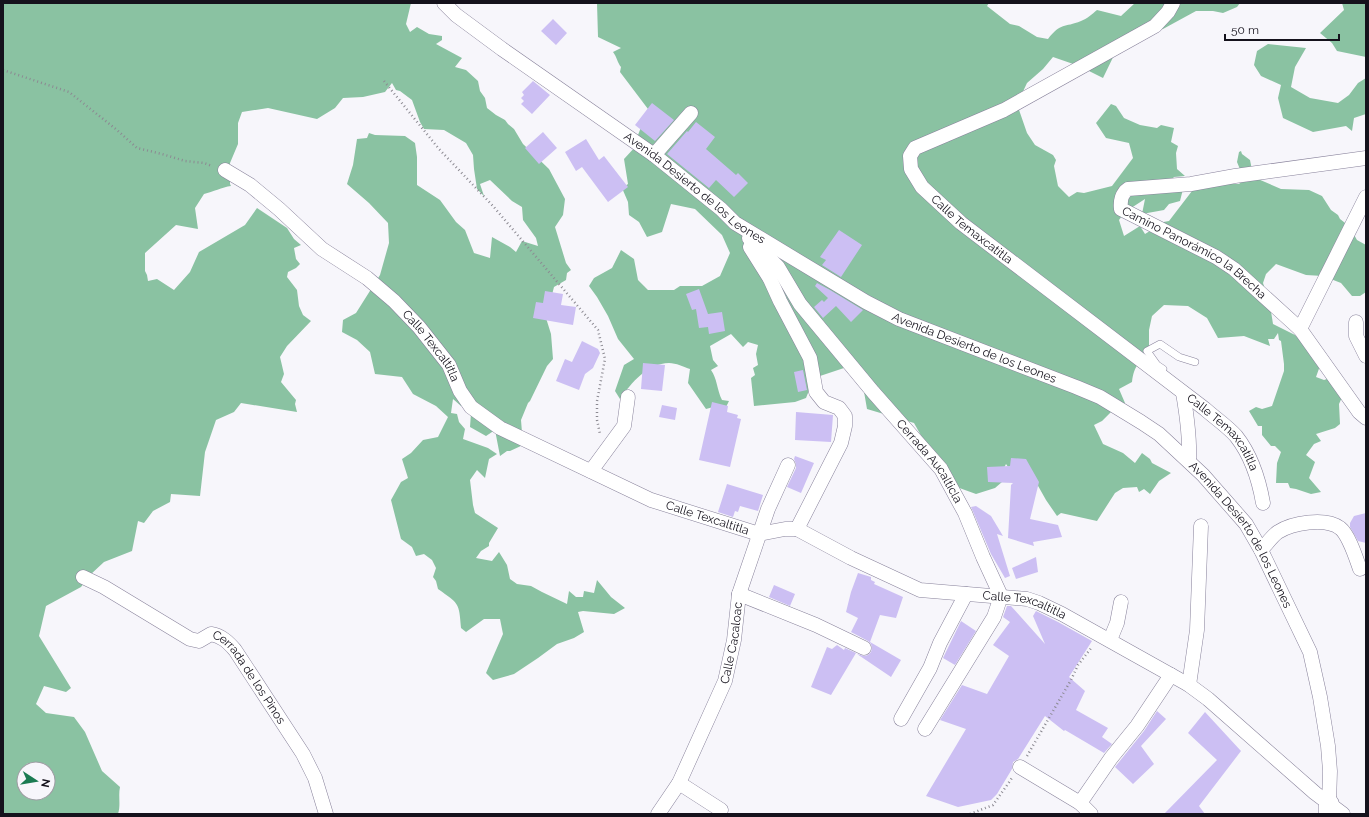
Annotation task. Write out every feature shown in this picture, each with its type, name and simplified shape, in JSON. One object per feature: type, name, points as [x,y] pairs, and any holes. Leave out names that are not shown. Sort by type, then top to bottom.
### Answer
[{"type":"street","name":"Avenida Desierto de los Leones","points":[[444,3],[456,15],[496,44],[654,155],[721,208],[735,223],[866,302],[899,319],[1100,397],[1159,434],[1189,461],[1246,524],[1261,550],[1310,652],[1320,697],[1328,746],[1334,811]]},
{"type":"street","name":"Calle Temaxcatitla","points":[[1173,3],[1168,12],[1155,26],[1004,110],[915,148],[910,156],[911,169],[922,187],[961,223],[1182,393],[1205,409],[1235,436],[1245,450],[1259,482],[1263,503]]},
{"type":"street","points":[[654,155],[691,113]]},
{"type":"street","name":"Camino Panorámico la Brecha","points":[[1366,158],[1235,176],[1191,184],[1128,189],[1124,193],[1120,206],[1121,209],[1216,257],[1228,265],[1300,328],[1359,412],[1366,418]]},
{"type":"street","name":"Calle Texcaltitla","points":[[225,170],[250,185],[322,248],[367,278],[394,301],[419,327],[449,365],[460,391],[471,407],[500,428],[651,500],[759,534],[784,529],[797,529],[852,558],[920,590],[1001,596],[1027,599],[1039,603],[1110,640],[1189,685],[1208,698],[1334,811]]},
{"type":"street","points":[[1300,328],[1366,197]]},
{"type":"street","points":[[735,223],[770,279],[810,358],[816,392],[824,402],[839,408],[844,416],[845,426],[841,443],[797,529]]},
{"type":"street","name":"Cerrada Aucalticla","points":[[735,223],[778,267],[800,304],[872,392],[941,469],[965,513],[982,557],[1001,596]]},
{"type":"street","points":[[1356,322],[1356,336],[1366,356]]},
{"type":"street","points":[[1182,393],[1187,417],[1189,461]]},
{"type":"street","points":[[591,471],[624,426],[628,397]]},
{"type":"street","name":"Calle Cacaloac","points":[[658,814],[679,783],[724,681],[734,640],[739,594],[768,509],[788,465]]},
{"type":"street","points":[[1261,550],[1278,532],[1300,524],[1327,522],[1340,529],[1351,544],[1360,569]]},
{"type":"street","points":[[1189,685],[1197,630],[1201,526]]},
{"type":"street","name":"Cerrada de los Pinos","points":[[83,577],[190,639],[199,641],[211,634],[226,640],[235,650],[303,754],[315,778],[326,814]]},
{"type":"street","points":[[739,594],[816,625],[864,648]]},
{"type":"street","points":[[901,719],[930,668],[940,643],[966,594]]},
{"type":"street","points":[[925,729],[994,618],[1001,596]]},
{"type":"street","points":[[1110,640],[1117,623],[1121,602]]},
{"type":"street","points":[[1080,803],[1111,758],[1137,726],[1171,675]]},
{"type":"street","points":[[1020,767],[1080,803],[1091,814]]},
{"type":"street","points":[[679,783],[721,810]]},
{"type":"lane","points":[[1182,393],[1178,382],[1157,365],[1147,351],[1160,344],[1179,357],[1194,362]]},
{"type":"path","points":[[3,70],[69,92],[118,130],[137,148],[184,161],[204,163],[225,170]]},
{"type":"path","points":[[384,81],[439,149],[493,206],[598,330],[605,359],[597,402],[597,420],[604,452]]},
{"type":"path","points":[[970,814],[994,805],[1020,767],[1071,680],[1078,665],[1094,645],[1110,640]]},
{"type":"green space","points":[[3,3],[411,3],[406,24],[410,32],[417,27],[429,34],[442,36],[442,40],[436,44],[462,58],[455,67],[466,70],[478,81],[480,91],[485,98],[487,108],[505,120],[514,129],[523,144],[549,169],[565,199],[563,215],[555,227],[566,263],[571,270],[567,273],[566,280],[554,287],[546,318],[551,334],[553,359],[547,366],[521,420],[523,445],[507,451],[500,456],[495,430],[486,436],[470,427],[471,413],[469,406],[461,406],[453,399],[451,413],[457,414],[459,422],[465,429],[463,439],[488,448],[497,454],[489,459],[485,478],[477,470],[470,480],[475,513],[498,528],[489,543],[489,546],[481,551],[476,558],[492,561],[499,552],[507,565],[510,579],[517,584],[531,586],[567,604],[569,591],[576,597],[583,597],[584,591],[594,593],[597,580],[611,597],[625,608],[614,614],[583,611],[578,612],[584,632],[574,638],[557,644],[514,674],[493,680],[486,673],[503,634],[500,619],[484,619],[466,632],[461,628],[460,613],[457,604],[438,589],[436,581],[433,577],[436,568],[432,560],[424,554],[416,556],[412,547],[401,539],[391,500],[401,482],[408,478],[402,459],[411,453],[423,440],[438,437],[448,417],[436,406],[413,394],[402,377],[375,374],[370,352],[357,340],[342,332],[343,320],[356,313],[380,275],[389,243],[388,223],[369,203],[347,184],[353,165],[357,139],[367,138],[369,133],[375,135],[405,136],[415,143],[417,157],[417,185],[440,200],[456,222],[465,230],[474,253],[490,258],[492,237],[516,252],[522,241],[538,246],[536,238],[523,220],[522,207],[512,201],[490,180],[480,184],[484,196],[477,189],[473,155],[466,143],[444,130],[424,129],[412,100],[400,91],[396,90],[392,83],[385,92],[363,97],[343,98],[335,108],[317,119],[268,108],[242,112],[238,123],[238,144],[230,163],[231,186],[204,194],[195,208],[198,229],[176,225],[145,253],[145,271],[148,281],[157,279],[174,290],[190,272],[199,252],[245,225],[257,208],[287,228],[294,239],[301,245],[294,248],[296,259],[300,264],[288,272],[287,277],[297,290],[299,306],[303,315],[311,321],[287,346],[280,357],[284,374],[281,382],[296,400],[295,404],[297,412],[241,403],[234,412],[216,420],[205,452],[200,496],[171,494],[170,502],[153,511],[144,523],[138,521],[132,551],[104,562],[90,575],[81,587],[46,606],[39,636],[71,688],[66,692],[44,686],[36,704],[46,713],[74,717],[85,732],[102,771],[120,787],[118,814],[3,814]]},
{"type":"green space","points":[[597,3],[989,3],[987,6],[1010,24],[1019,26],[1037,37],[1048,39],[1056,30],[1063,26],[1083,20],[1097,10],[1121,16],[1135,3],[1240,3],[1237,7],[1223,13],[1213,11],[1196,11],[1163,29],[1142,34],[1118,47],[1103,78],[1079,66],[1053,57],[1043,69],[1027,83],[1019,100],[1018,107],[1027,133],[1035,145],[1053,155],[1056,160],[1054,166],[1058,186],[1069,197],[1077,192],[1084,193],[1112,186],[1133,158],[1129,143],[1106,138],[1096,123],[1111,104],[1116,106],[1124,118],[1140,125],[1157,128],[1161,125],[1174,128],[1171,142],[1178,146],[1176,153],[1177,169],[1185,176],[1174,177],[1171,180],[1183,189],[1180,201],[1169,204],[1164,210],[1142,214],[1145,199],[1125,212],[1119,220],[1124,236],[1140,226],[1145,234],[1153,229],[1158,223],[1169,221],[1192,191],[1221,184],[1239,184],[1244,179],[1237,162],[1239,152],[1241,151],[1242,154],[1250,160],[1252,170],[1258,179],[1281,189],[1309,190],[1322,196],[1331,210],[1349,226],[1357,240],[1366,245],[1366,292],[1360,296],[1352,296],[1341,283],[1323,276],[1306,275],[1276,264],[1266,274],[1263,283],[1270,305],[1273,324],[1295,335],[1321,363],[1316,377],[1324,380],[1333,377],[1343,395],[1339,404],[1340,424],[1335,428],[1316,434],[1321,441],[1314,444],[1306,455],[1315,462],[1309,478],[1321,492],[1311,494],[1290,488],[1288,483],[1276,483],[1277,463],[1281,452],[1275,446],[1271,446],[1262,435],[1262,426],[1258,426],[1249,411],[1256,407],[1262,409],[1272,406],[1284,371],[1281,341],[1279,340],[1278,333],[1274,339],[1268,339],[1270,346],[1244,336],[1218,338],[1207,318],[1188,306],[1164,305],[1152,316],[1149,330],[1149,347],[1153,352],[1138,364],[1134,371],[1132,382],[1119,389],[1125,403],[1112,411],[1102,421],[1094,425],[1103,444],[1123,453],[1135,463],[1142,453],[1150,459],[1152,463],[1171,473],[1159,481],[1150,494],[1144,489],[1139,492],[1137,487],[1123,488],[1115,493],[1097,521],[1061,513],[1057,516],[1028,468],[1011,471],[1006,464],[1002,482],[995,488],[976,494],[940,481],[923,439],[914,423],[867,409],[863,386],[847,367],[814,378],[806,398],[795,402],[754,406],[751,378],[755,375],[753,368],[758,365],[756,354],[758,345],[748,342],[743,347],[731,334],[710,346],[713,360],[718,366],[711,370],[715,377],[722,400],[729,401],[724,411],[717,406],[706,409],[688,383],[690,369],[672,363],[661,364],[647,370],[629,387],[620,399],[615,391],[624,365],[634,359],[618,339],[608,316],[589,286],[594,278],[612,268],[621,250],[634,259],[638,280],[648,290],[674,290],[680,286],[702,286],[720,276],[730,253],[722,235],[695,209],[671,204],[662,232],[647,237],[639,222],[629,215],[628,202],[622,188],[628,184],[624,159],[636,146],[638,135],[648,109],[620,72],[621,67],[613,52],[621,48],[598,37]]},
{"type":"green space","points":[[1342,3],[1366,3],[1366,57],[1337,51],[1332,43],[1320,33],[1344,10]]},
{"type":"green space","points":[[1268,44],[1306,48],[1295,67],[1291,87],[1310,98],[1338,103],[1349,95],[1358,83],[1366,78],[1366,114],[1354,118],[1352,131],[1346,126],[1313,132],[1283,118],[1278,98],[1281,85],[1261,76],[1254,65],[1257,51]]},
{"type":"building","points":[[553,19],[567,33],[556,45],[541,31]]},
{"type":"building","points":[[533,81],[550,95],[532,114],[521,104],[524,101],[521,98],[524,95],[522,92]]},
{"type":"building","points":[[652,103],[674,120],[655,141],[635,125]]},
{"type":"building","points":[[696,122],[715,137],[706,149],[736,175],[738,173],[748,183],[734,197],[716,180],[709,188],[667,154]]},
{"type":"building","points":[[543,132],[557,148],[539,164],[525,148]]},
{"type":"building","points":[[586,139],[599,160],[604,156],[628,187],[608,202],[582,167],[576,171],[565,152]]},
{"type":"building","points":[[839,230],[862,245],[841,277],[822,265],[826,260],[820,257]]},
{"type":"building","points":[[817,283],[863,310],[851,322],[836,306],[823,318],[814,307],[822,300],[824,302],[828,298],[815,286]]},
{"type":"building","points":[[699,289],[708,314],[722,312],[725,331],[709,334],[708,327],[699,328],[696,309],[692,310],[686,294]]},
{"type":"building","points":[[545,291],[563,294],[561,305],[576,307],[573,325],[533,318],[536,302],[543,303]]},
{"type":"building","points":[[582,341],[598,349],[600,353],[593,368],[585,374],[579,390],[556,381],[565,359],[572,362]]},
{"type":"building","points":[[643,363],[665,365],[662,391],[641,389]]},
{"type":"building","points":[[803,370],[807,390],[798,392],[794,372]]},
{"type":"building","points":[[712,402],[728,406],[727,412],[738,415],[737,418],[741,419],[730,467],[699,460]]},
{"type":"building","points":[[662,405],[677,408],[675,420],[659,417]]},
{"type":"building","points":[[796,412],[833,415],[831,442],[795,440]]},
{"type":"building","points":[[795,456],[814,463],[801,493],[787,487],[796,468],[794,459]]},
{"type":"building","points":[[1011,458],[1026,459],[1039,482],[1030,519],[1058,525],[1062,537],[1033,542],[1034,546],[1008,538],[1011,485],[1013,483],[988,482],[987,467],[1010,466]]},
{"type":"building","points":[[727,484],[763,495],[758,511],[740,506],[738,512],[735,511],[733,517],[718,512]]},
{"type":"building","points":[[976,506],[991,516],[1003,536],[997,534],[1010,576],[1005,578],[991,554],[971,507]]},
{"type":"building","points":[[1366,513],[1366,543],[1358,541],[1350,527],[1350,523],[1354,516]]},
{"type":"building","points":[[1036,557],[1038,572],[1016,579],[1012,568]]},
{"type":"building","points":[[858,573],[871,577],[871,580],[875,582],[874,584],[903,597],[896,618],[880,615],[870,642],[901,660],[891,677],[857,654],[864,656],[868,655],[872,648],[868,641],[851,632],[858,618],[846,612]]},
{"type":"building","points":[[774,585],[795,594],[790,606],[769,597]]},
{"type":"building","points":[[1007,606],[1011,606],[1045,644],[1033,616],[1036,611],[1092,641],[1069,677],[1085,691],[1076,710],[1108,728],[1102,737],[1112,744],[1104,753],[1065,730],[1064,731],[1045,716],[1018,759],[1013,762],[1012,769],[997,794],[991,800],[958,807],[926,796],[966,729],[940,720],[962,685],[987,694],[1009,656],[993,645],[1010,622],[1003,617]]},
{"type":"building","points":[[961,621],[976,631],[955,665],[943,658]]},
{"type":"building","points":[[837,645],[844,650],[845,648],[856,653],[831,695],[811,687],[827,647],[832,649]]},
{"type":"building","points":[[1157,711],[1166,719],[1141,746],[1154,764],[1133,784],[1115,767],[1144,731]]},
{"type":"building","points":[[1205,712],[1241,751],[1199,806],[1205,814],[1164,814],[1217,760],[1188,733]]}]
